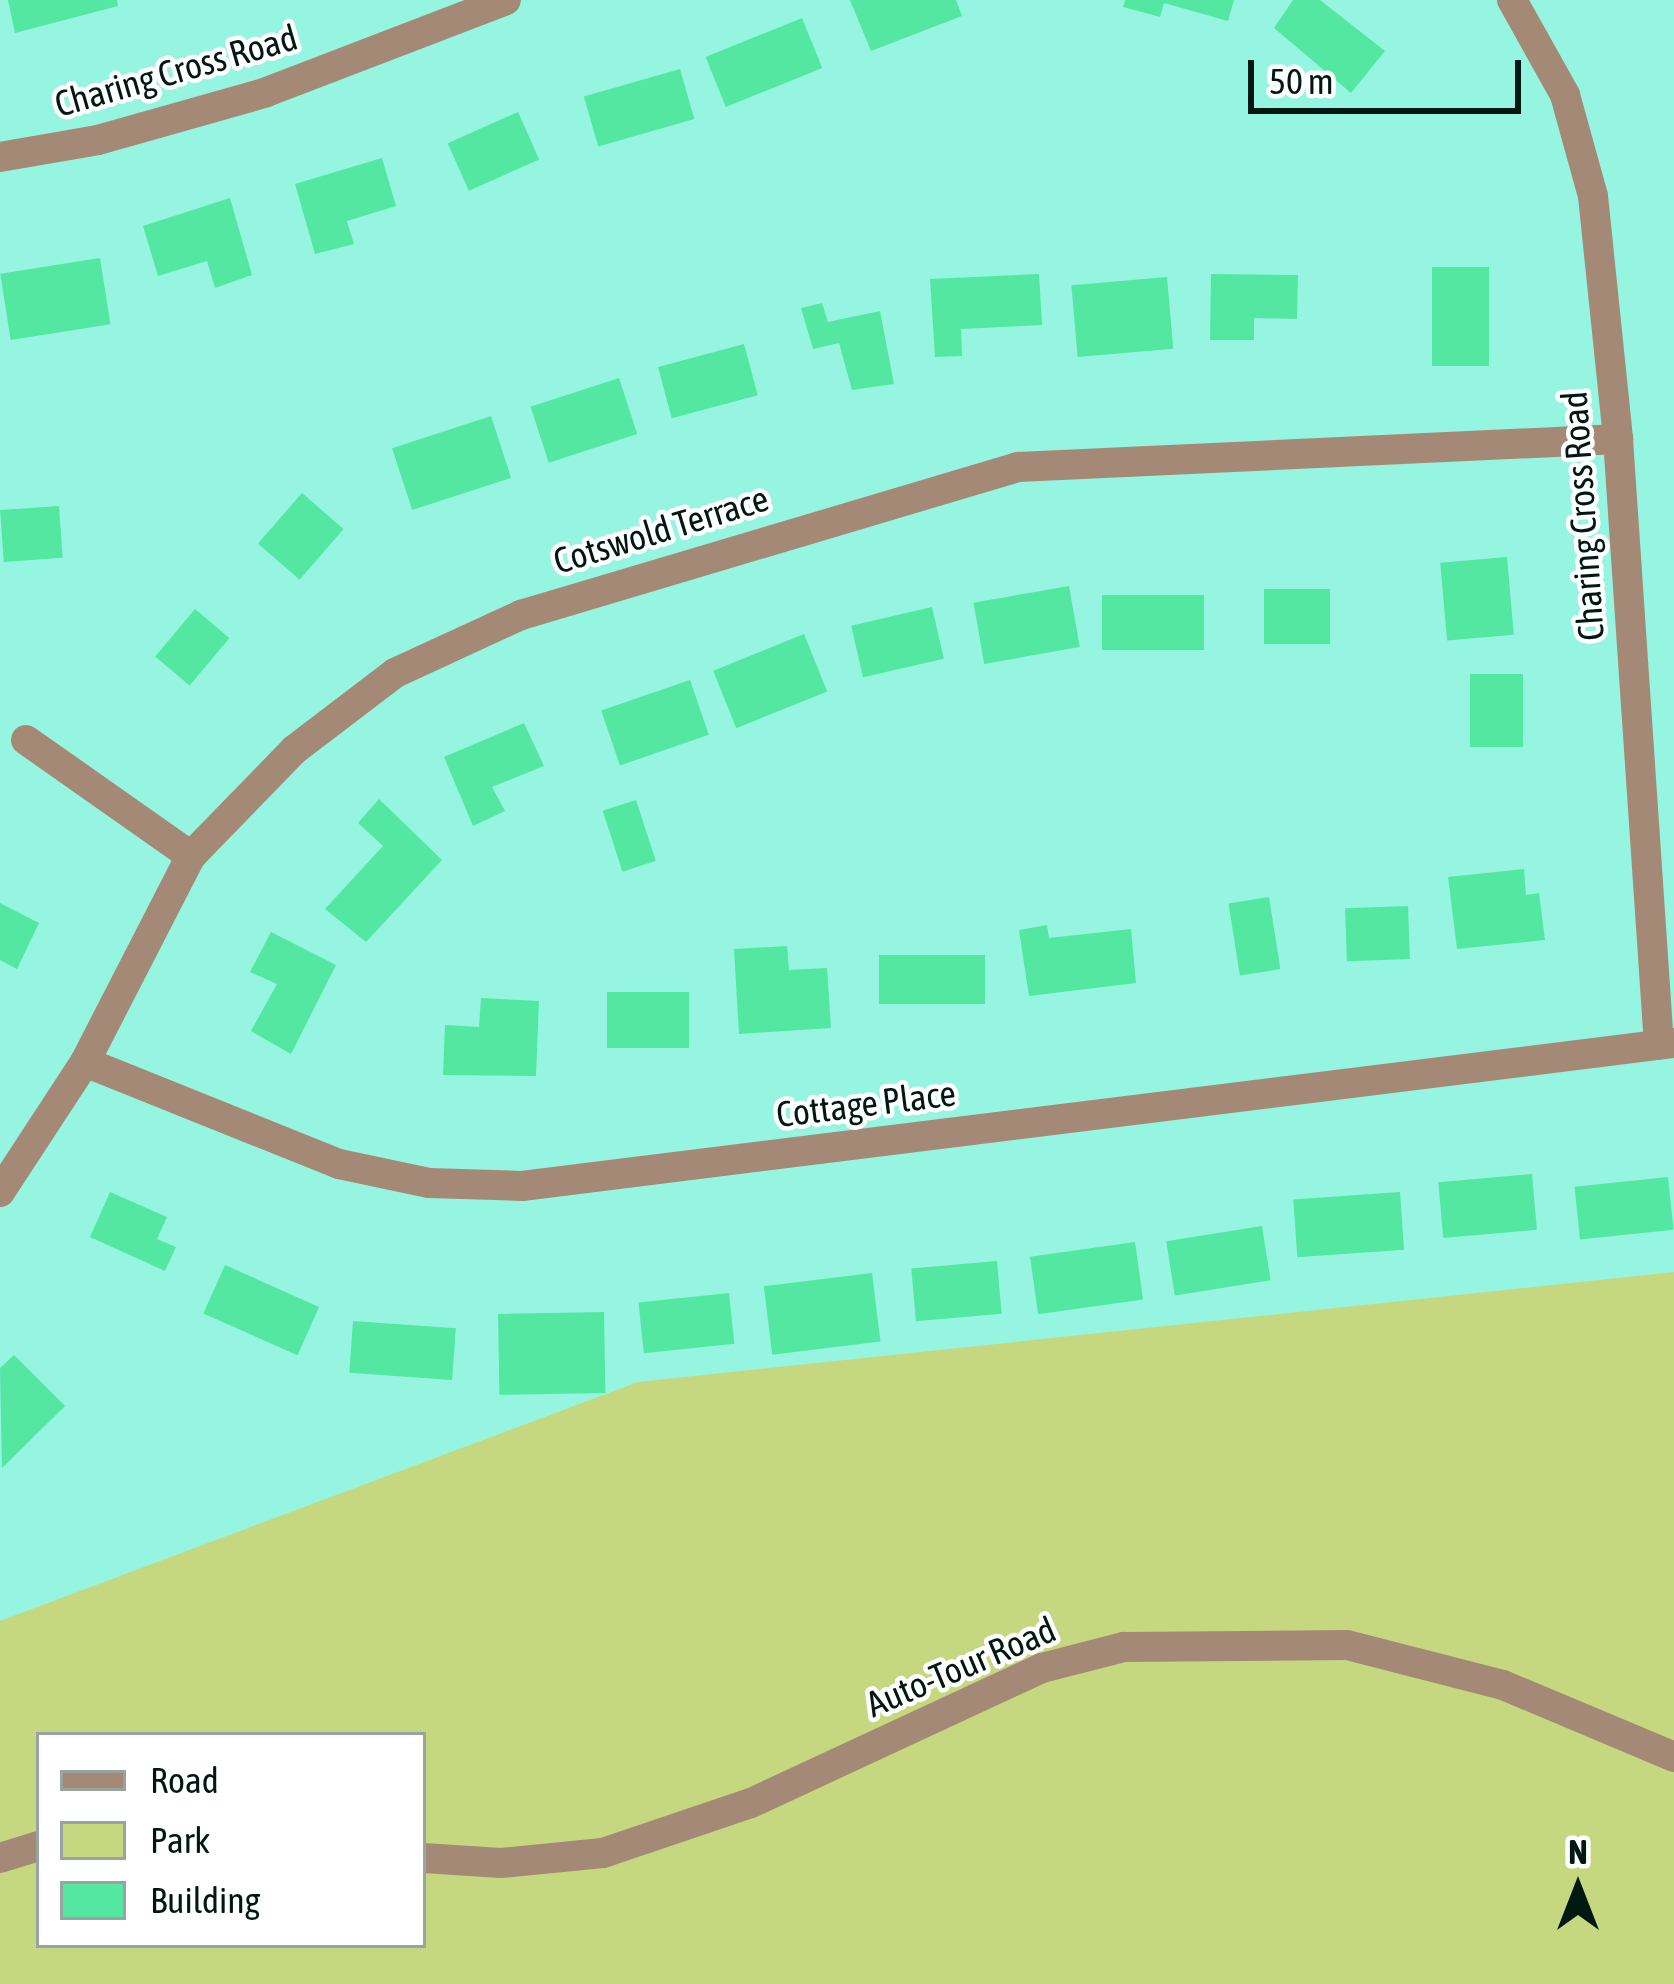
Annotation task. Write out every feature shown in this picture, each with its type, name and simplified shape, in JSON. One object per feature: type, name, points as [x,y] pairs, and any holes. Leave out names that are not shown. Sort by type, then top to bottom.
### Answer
[{"type":"street","name":"Charing Cross Road","points":[[0,157],[98,140],[263,92],[506,0]]},
{"type":"street","name":"Charing Cross Road","points":[[1512,0],[1565,95],[1593,196],[1618,439],[1666,1044]]},
{"type":"street","name":"Cotswold Terrace","points":[[0,1192],[85,1062],[191,856],[294,750],[395,673],[521,615],[942,484],[1110,458],[1618,439]]},
{"type":"street","points":[[26,740],[191,856]]},
{"type":"street","name":"Cottage Place","points":[[85,1062],[338,1164],[429,1183],[522,1186],[1666,1044]]},
{"type":"street","name":"Auto-Tour Road","points":[[426,1858],[501,1863],[603,1853],[751,1803],[1042,1668],[1124,1647],[1347,1646],[1503,1685],[1674,1757]]},
{"type":"street","points":[[0,1858],[36,1847]]},
{"type":"green space","points":[[1674,1272],[1674,1984],[0,1984],[0,1621],[638,1382]]},
{"type":"building","points":[[8,0],[117,0],[118,6],[15,33]]},
{"type":"building","points":[[850,0],[956,0],[962,16],[871,51]]},
{"type":"building","points":[[1125,0],[1234,0],[1228,21],[1164,3],[1160,17],[1123,7]]},
{"type":"building","points":[[1293,0],[1320,0],[1385,51],[1351,93],[1274,28]]},
{"type":"building","points":[[802,18],[822,68],[726,107],[706,57]]},
{"type":"building","points":[[680,69],[694,119],[598,147],[584,97]]},
{"type":"building","points":[[518,112],[539,160],[469,191],[448,143]]},
{"type":"building","points":[[382,158],[396,206],[347,221],[354,244],[315,254],[295,184]]},
{"type":"building","points":[[230,198],[252,275],[215,288],[207,261],[158,276],[143,226]]},
{"type":"building","points":[[100,258],[110,324],[11,340],[0,274]]},
{"type":"building","points":[[1432,267],[1489,267],[1489,366],[1432,366]]},
{"type":"building","points":[[1039,274],[1042,325],[961,329],[962,356],[935,357],[930,279]]},
{"type":"building","points":[[1211,274],[1298,275],[1297,319],[1254,318],[1254,340],[1210,340]]},
{"type":"building","points":[[1167,277],[1173,349],[1078,357],[1071,285]]},
{"type":"building","points":[[822,303],[828,322],[880,311],[894,384],[852,390],[839,343],[813,349],[801,308]]},
{"type":"building","points":[[744,344],[758,395],[672,418],[658,367]]},
{"type":"building","points":[[619,378],[637,434],[549,463],[531,407]]},
{"type":"building","points":[[491,416],[511,478],[412,510],[392,448]]},
{"type":"building","points":[[302,493],[344,529],[300,580],[258,544]]},
{"type":"building","points":[[59,506],[63,558],[4,562],[0,510]]},
{"type":"building","points":[[1507,557],[1514,635],[1447,641],[1440,563]]},
{"type":"building","points":[[1069,586],[1080,647],[984,664],[973,603]]},
{"type":"building","points":[[1264,589],[1330,589],[1330,644],[1264,644]]},
{"type":"building","points":[[1102,595],[1204,595],[1204,650],[1102,650]]},
{"type":"building","points":[[932,607],[944,659],[863,677],[851,626]]},
{"type":"building","points":[[195,609],[229,638],[190,685],[155,656]]},
{"type":"building","points":[[804,634],[827,691],[736,728],[713,671]]},
{"type":"building","points":[[1470,674],[1523,674],[1523,747],[1470,747]]},
{"type":"building","points":[[690,680],[709,735],[620,765],[601,711]]},
{"type":"building","points":[[524,723],[544,766],[492,787],[505,811],[473,826],[444,757]]},
{"type":"building","points":[[379,799],[442,860],[366,942],[325,909],[383,846],[358,823]]},
{"type":"building","points":[[636,800],[656,861],[622,872],[603,811]]},
{"type":"building","points":[[1524,869],[1526,895],[1539,893],[1545,940],[1457,949],[1448,877]]},
{"type":"building","points":[[1269,897],[1280,969],[1240,976],[1229,903]]},
{"type":"building","points":[[0,903],[39,923],[17,969],[0,960]]},
{"type":"building","points":[[1408,906],[1410,959],[1347,961],[1345,908]]},
{"type":"building","points":[[1047,925],[1049,938],[1131,929],[1136,983],[1029,996],[1019,930]]},
{"type":"building","points":[[271,932],[336,965],[291,1054],[251,1031],[277,984],[250,972]]},
{"type":"building","points":[[787,946],[789,970],[827,968],[831,1028],[739,1034],[734,949]]},
{"type":"building","points":[[879,955],[985,955],[985,1004],[879,1004]]},
{"type":"building","points":[[607,992],[689,992],[689,1048],[607,1048]]},
{"type":"building","points":[[481,998],[539,1001],[536,1076],[443,1075],[445,1025],[479,1027]]},
{"type":"building","points":[[1532,1174],[1537,1230],[1443,1238],[1438,1182]]},
{"type":"building","points":[[1668,1177],[1674,1230],[1580,1240],[1575,1187]]},
{"type":"building","points":[[110,1192],[167,1217],[157,1239],[176,1247],[165,1271],[90,1237]]},
{"type":"building","points":[[1400,1192],[1404,1250],[1297,1257],[1293,1199]]},
{"type":"building","points":[[1262,1226],[1271,1280],[1175,1295],[1166,1241]]},
{"type":"building","points":[[1135,1242],[1143,1299],[1038,1314],[1030,1257]]},
{"type":"building","points":[[997,1261],[1002,1314],[916,1321],[911,1268]]},
{"type":"building","points":[[225,1265],[319,1307],[298,1355],[203,1313]]},
{"type":"building","points":[[872,1273],[880,1341],[772,1355],[764,1286]]},
{"type":"building","points":[[729,1293],[734,1344],[644,1353],[638,1303]]},
{"type":"building","points":[[604,1312],[605,1393],[499,1395],[498,1314]]},
{"type":"building","points":[[353,1321],[456,1328],[452,1380],[349,1373]]},
{"type":"building","points":[[14,1355],[65,1406],[2,1468],[0,1368]]}]
